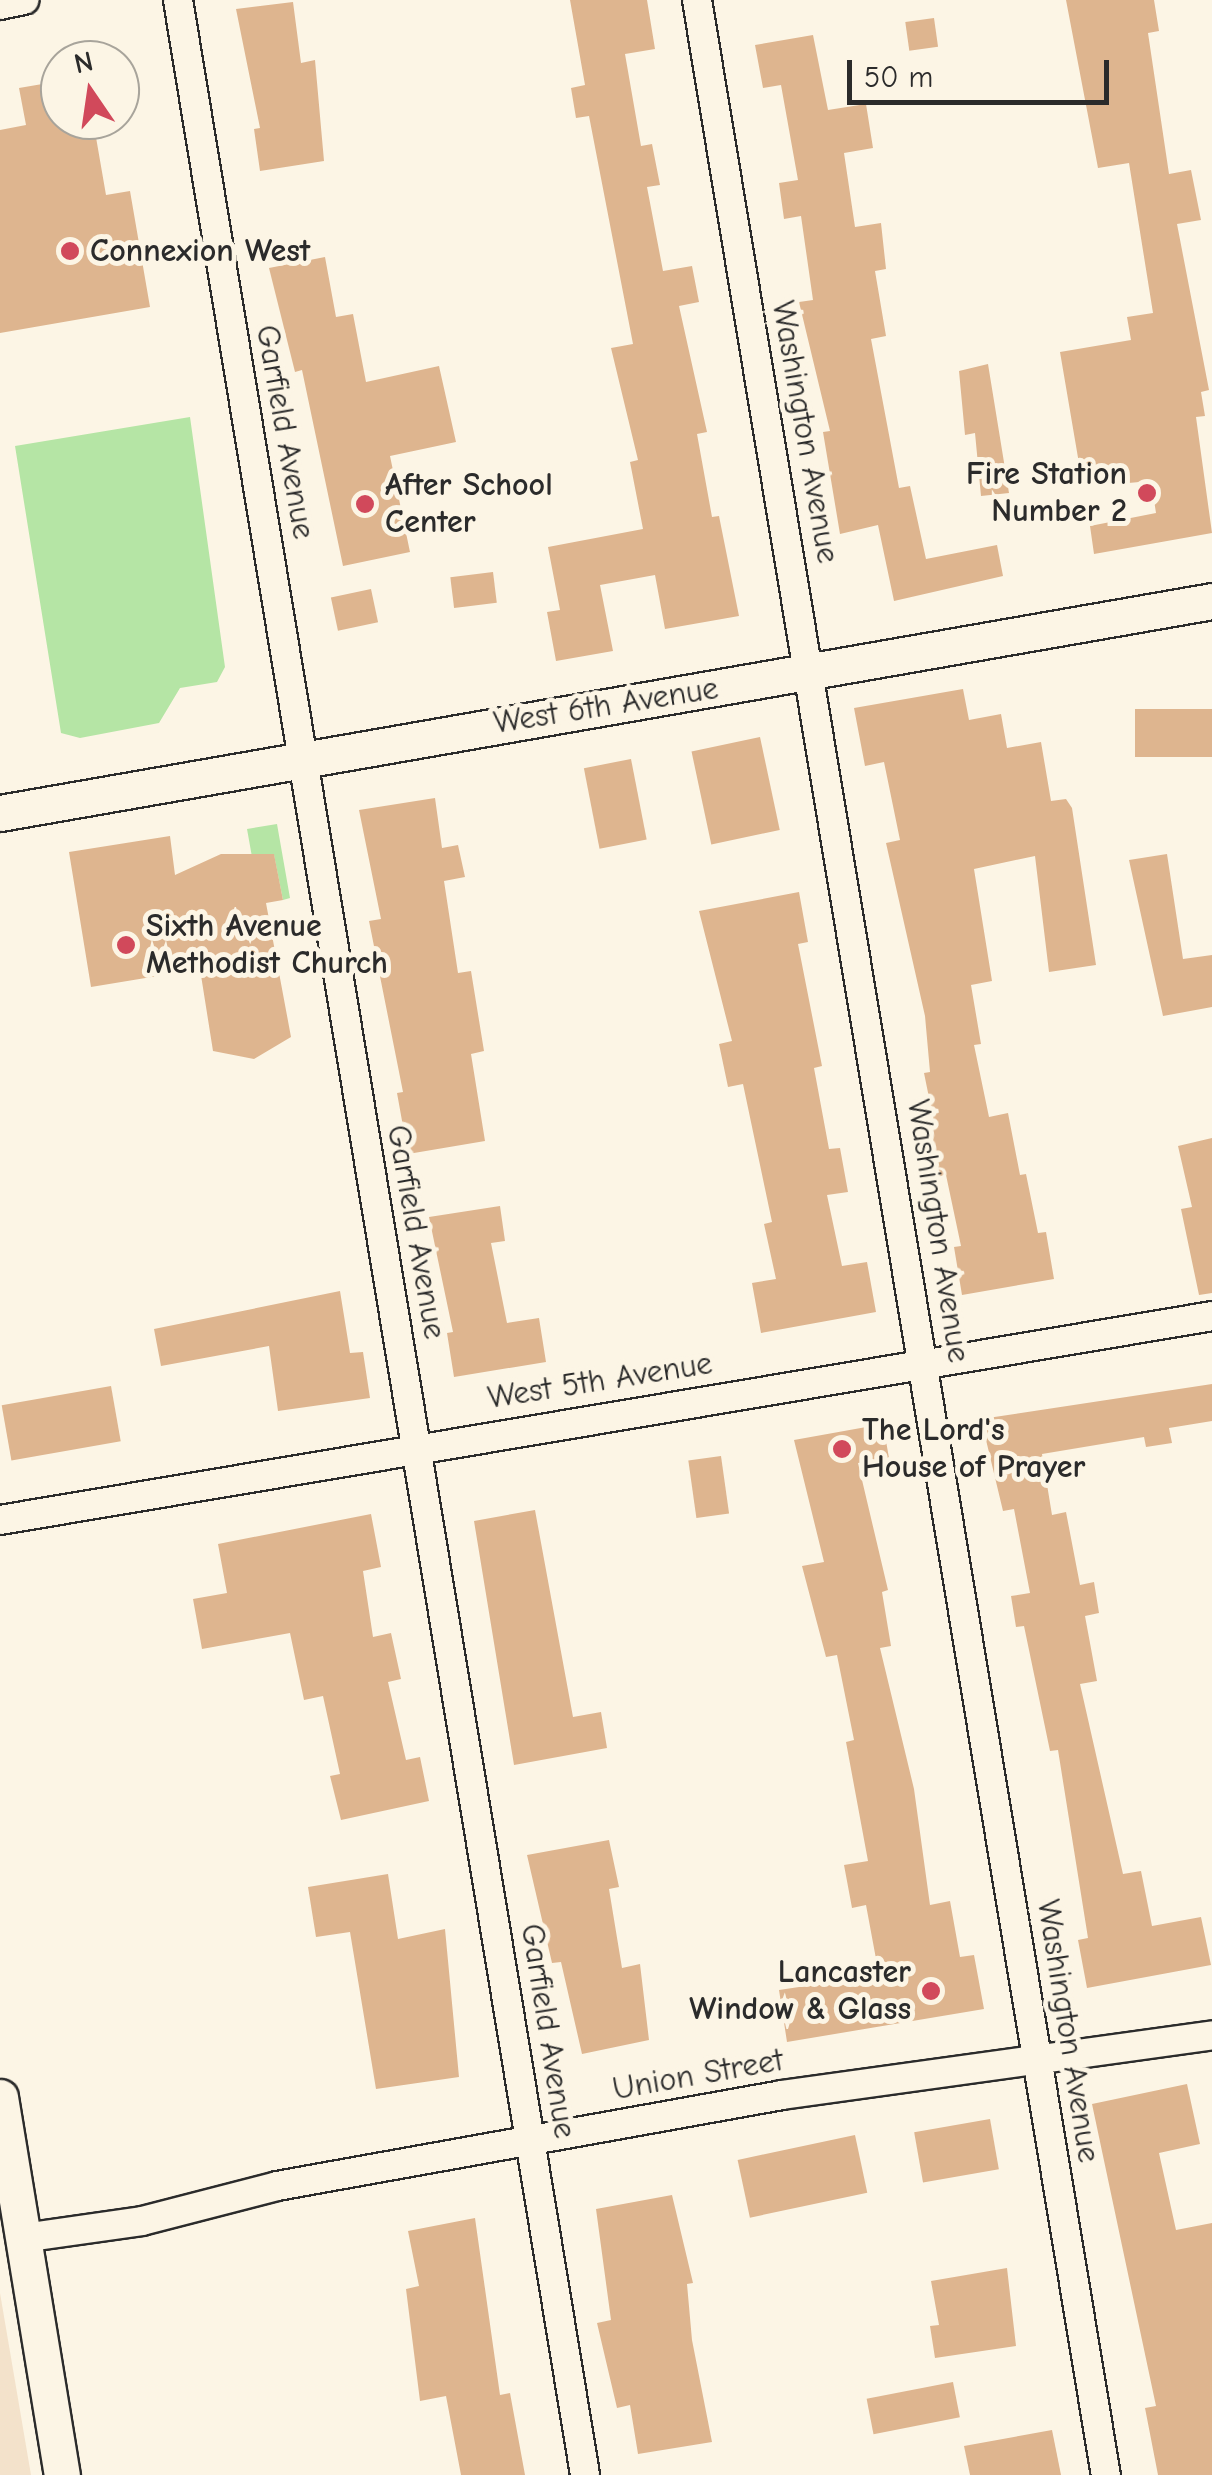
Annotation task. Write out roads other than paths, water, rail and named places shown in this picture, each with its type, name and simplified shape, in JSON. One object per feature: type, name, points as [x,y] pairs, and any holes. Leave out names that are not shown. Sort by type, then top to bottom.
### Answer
[{"type":"street","points":[[0,5],[24,0]]},
{"type":"street","name":"Garfield Avenue","points":[[178,0],[586,2475]]},
{"type":"street","name":"Washington Avenue","points":[[697,0],[1106,2475]]},
{"type":"street","name":"West 6th Avenue","points":[[0,813],[1212,600]]},
{"type":"street","name":"West 5th Avenue","points":[[0,1520],[415,1446],[925,1367],[1212,1316]]},
{"type":"street","name":"Union Street","points":[[23,2238],[142,2221],[278,2186],[782,2095],[1039,2064],[1212,2035]]},
{"type":"street","points":[[0,2097],[62,2475]]},
{"type":"place","name":"Connexion West","points":[[70,251]]},
{"type":"place","name":"Fire Station Number 2","points":[[1147,493]]},
{"type":"place","name":"After School Center","points":[[365,504]]},
{"type":"place","name":"Sixth Avenue Methodist Church","points":[[126,945]]},
{"type":"place","name":"The Lord's House of Prayer","points":[[842,1449]]},
{"type":"place","name":"Lancaster Window & Glass","points":[[931,1991]]}]
